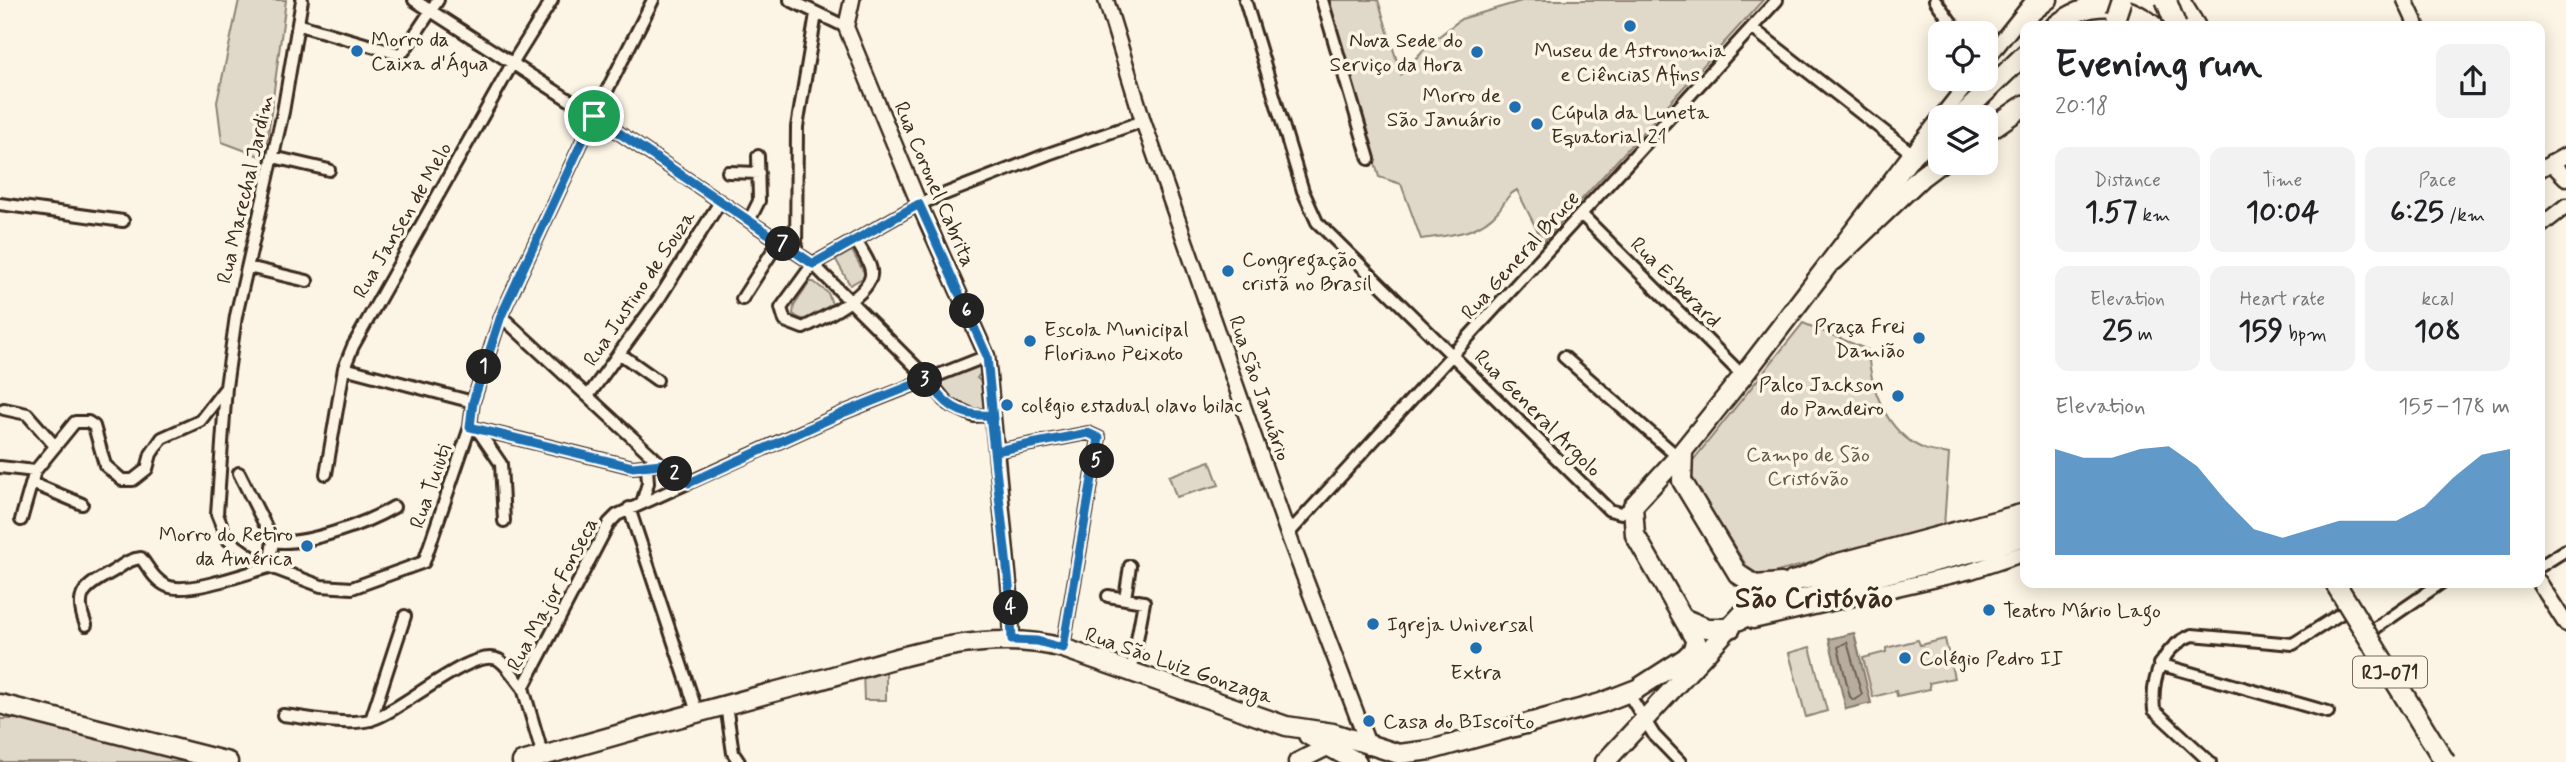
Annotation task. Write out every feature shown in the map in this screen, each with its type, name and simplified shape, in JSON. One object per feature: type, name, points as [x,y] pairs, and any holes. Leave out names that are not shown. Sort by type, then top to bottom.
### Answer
[{"type":"highway","points":[[2112,21],[2121,0]]},
{"type":"highway","points":[[2168,0],[2178,21]]},
{"type":"highway","points":[[2179,0],[2192,21]]},
{"type":"highway","points":[[1998,124],[2020,108]]},
{"type":"highway","points":[[1835,260],[1928,172]]},
{"type":"highway","points":[[1793,580],[1859,569],[1988,538],[2020,527]]},
{"type":"highway","name":"RJ-071","points":[[2338,588],[2442,762]]},
{"type":"main road","points":[[2062,21],[2085,7],[2100,4],[2132,9],[2148,21]]},
{"type":"main road","points":[[1972,105],[2020,59]]},
{"type":"main road","points":[[1731,628],[1707,628],[1684,618],[1635,535],[1633,506],[1680,454],[1743,376],[1835,260],[1913,154],[1928,143]]},
{"type":"main road","points":[[1680,454],[1682,481],[1738,573],[1755,585],[1793,580]]},
{"type":"main road","points":[[1605,762],[1755,600],[1830,565],[2020,514]]},
{"type":"main road","name":"Rua São Luiz Gonzaga","points":[[530,760],[697,712],[980,640],[1037,641],[1063,648],[1299,730],[1333,733],[1401,758],[1628,693],[1692,652],[1695,638],[1684,618]]},
{"type":"main road","points":[[0,704],[181,756],[228,762]]},
{"type":"main road","points":[[1299,730],[1357,762]]},
{"type":"main road","points":[[1436,762],[1450,745]]},
{"type":"main road","points":[[1297,762],[1329,746],[1369,747]]},
{"type":"street","name":"Rua Marechal Jardim","points":[[302,0],[300,25],[273,157],[236,316],[226,387],[217,514],[219,525],[227,539],[269,567],[337,590],[352,588],[424,562]]},
{"type":"street","points":[[414,0],[594,116],[813,264],[928,379],[941,398],[956,410],[974,416],[990,415]]},
{"type":"street","points":[[300,25],[399,54],[404,51],[438,0]]},
{"type":"street","name":"Rua Jansen de Melo","points":[[326,474],[344,368],[367,318],[512,64],[552,0]]},
{"type":"street","name":"Rua Tuiuti","points":[[424,562],[474,428],[473,402],[501,316],[594,116],[653,0]]},
{"type":"street","points":[[790,0],[846,27],[852,0]]},
{"type":"street","name":"Rua São Januário","points":[[1106,0],[1143,121],[1288,534],[1369,747]]},
{"type":"street","name":"Rua General Argolo","points":[[1245,0],[1300,183],[1317,222],[1609,510],[1621,513],[1633,506]]},
{"type":"street","points":[[1322,0],[1368,159]]},
{"type":"street","name":"Rua General Bruce","points":[[1288,534],[1454,356],[1777,0]]},
{"type":"street","points":[[1935,0],[1950,21]]},
{"type":"street","points":[[1998,45],[2034,0]]},
{"type":"street","points":[[2024,21],[2050,0]]},
{"type":"street","points":[[2185,0],[2199,21]]},
{"type":"street","points":[[2405,0],[2415,21]]},
{"type":"street","points":[[796,253],[797,127],[816,14]]},
{"type":"street","points":[[2006,35],[2020,24]]},
{"type":"street","name":"Rua Coronel Cabrita","points":[[846,27],[919,204],[987,356]]},
{"type":"street","points":[[1752,29],[1913,154],[1962,91]]},
{"type":"street","points":[[856,240],[872,274],[868,284],[849,302],[803,328],[785,321],[781,308],[813,264],[919,204],[1048,153],[1143,121]]},
{"type":"street","points":[[2545,167],[2566,155]]},
{"type":"street","points":[[749,221],[759,201],[758,156]]},
{"type":"street","points":[[273,157],[329,170]]},
{"type":"street","points":[[2545,167],[2566,178]]},
{"type":"street","points":[[728,172],[759,173]]},
{"type":"street","name":"Rua Justino de Souza","points":[[588,396],[660,297],[720,202]]},
{"type":"street","points":[[0,204],[123,221]]},
{"type":"street","points":[[2545,222],[2566,206]]},
{"type":"street","name":"Rua Esberard","points":[[1581,215],[1743,376]]},
{"type":"street","points":[[742,299],[779,241]]},
{"type":"street","points":[[248,267],[307,281]]},
{"type":"street","points":[[501,316],[661,464],[689,483]]},
{"type":"street","points":[[619,353],[657,380]]},
{"type":"street","points":[[987,356],[990,415],[996,451],[1012,640]]},
{"type":"street","name":"Rua Major Fonseca","points":[[530,760],[523,688],[609,523],[629,508],[845,412],[987,356]]},
{"type":"street","points":[[1564,356],[1680,454]]},
{"type":"street","points":[[344,368],[473,402]]},
{"type":"street","points":[[21,520],[34,477],[75,422],[88,422],[99,435],[105,465],[122,480],[133,480],[147,469],[162,438],[208,415],[226,387]]},
{"type":"street","points":[[4,409],[27,414],[55,446]]},
{"type":"street","points":[[474,428],[633,467],[647,468],[661,464]]},
{"type":"street","points":[[474,428],[501,464],[504,521]]},
{"type":"street","points":[[996,451],[1088,433],[1099,438],[1063,648]]},
{"type":"street","points":[[0,467],[34,477],[82,504]]},
{"type":"street","points":[[642,503],[648,484],[647,468]]},
{"type":"street","points":[[86,625],[80,611],[88,585],[136,558],[141,558],[155,578],[168,587],[184,588],[269,567],[273,541],[239,473]]},
{"type":"street","points":[[273,541],[300,542],[376,518],[394,507]]},
{"type":"street","points":[[629,508],[697,712]]},
{"type":"street","points":[[1731,628],[1771,605],[1987,551],[2020,540]]},
{"type":"street","points":[[2545,563],[2566,550]]},
{"type":"street","points":[[1731,628],[1971,571],[2020,555]]},
{"type":"street","points":[[1125,598],[1130,566]]},
{"type":"street","points":[[2331,588],[2442,762]]},
{"type":"street","points":[[2361,637],[2434,588]]},
{"type":"street","points":[[2543,588],[2566,624]]},
{"type":"street","points":[[1108,596],[1144,603],[1130,672]]},
{"type":"street","points":[[2210,762],[2154,710],[2159,664],[2185,638],[2192,635],[2293,644],[2345,611]]},
{"type":"street","points":[[370,720],[405,616]]},
{"type":"street","points":[[283,715],[350,722],[370,720],[401,706],[468,662],[489,657],[502,662],[523,688]]},
{"type":"street","points":[[2159,664],[2328,712]]},
{"type":"street","points":[[1628,693],[1644,719],[1680,762]]},
{"type":"street","points":[[726,705],[733,753],[739,762]]},
{"type":"green space","points":[[239,0],[286,0],[265,158],[222,142],[217,102]]},
{"type":"green space","points":[[1327,0],[1378,0],[1401,74],[1428,45],[1461,19],[1525,0],[1763,0],[1543,242],[1517,190],[1482,225],[1453,235],[1421,239],[1401,184],[1379,177]]},
{"type":"green space","points":[[852,251],[866,276],[850,285],[836,260]]},
{"type":"green space","points":[[810,282],[828,293],[832,304],[813,318],[799,318],[793,314],[794,306]]},
{"type":"green space","name":"Campo de São Cristóvão","points":[[1803,323],[1868,350],[1876,393],[1898,431],[1922,448],[1949,454],[1944,526],[1763,576],[1751,573],[1690,476],[1690,464]]},
{"type":"green space","points":[[979,365],[983,370],[977,378],[984,384],[986,407],[983,412],[965,410],[941,394],[940,382]]},
{"type":"green space","points":[[1210,461],[1219,485],[1176,497],[1169,476]]},
{"type":"green space","points":[[1945,639],[1954,678],[1929,683],[1930,689],[1897,696],[1896,691],[1873,697],[1863,658],[1886,652],[1886,648],[1918,640],[1920,645]]},
{"type":"green space","points":[[1810,647],[1827,711],[1806,717],[1789,653]]},
{"type":"green space","points":[[863,671],[886,671],[886,700],[864,700]]},
{"type":"green space","points":[[35,711],[187,754],[190,762],[0,762],[0,719],[17,719]]},
{"type":"water","points":[[1854,633],[1871,703],[1846,709],[1829,639]]},
{"type":"place","name":"Museu de Astronomia e Ciências Afins","points":[[1630,26]]},
{"type":"place","name":"Morro da Caixa d'Água","points":[[357,51]]},
{"type":"place","name":"Nova Sede do Serviço da Hora","points":[[1477,52]]},
{"type":"place","name":"Morro de São Januário","points":[[1515,107]]},
{"type":"place","name":"Cúpula da Luneta Equatorial 21","points":[[1537,124]]},
{"type":"place","name":"Congregação cristã no Brasil","points":[[1228,271]]},
{"type":"place","name":"Praça Frei Damião","points":[[1919,338]]},
{"type":"place","name":"Escola Municipal Floriano Peixoto","points":[[1030,341]]},
{"type":"place","name":"Palco Jackson do Pandeiro","points":[[1898,396]]},
{"type":"place","name":"colégio estadual olavo bilac","points":[[1007,405]]},
{"type":"place","name":"Morro do Retiro da América","points":[[307,546]]},
{"type":"place","name":"Teatro Mário Lago","points":[[1989,610]]},
{"type":"place","name":"Igreja Universal","points":[[1373,624]]},
{"type":"place","name":"Extra","points":[[1476,648]]},
{"type":"place","name":"Colégio Pedro II","points":[[1905,658]]},
{"type":"place","name":"Casa do BIscoito","points":[[1369,721]]},
{"type":"district","name":"São Cristóvão","points":[[1814,597]]},
{"type":"route","points":[[594,116],[813,264],[919,204],[987,356],[996,451],[1088,433],[1099,438],[1100,446],[1063,648],[1037,641],[1012,640],[1010,594],[990,415],[974,416],[956,410],[941,398],[928,379],[845,412],[689,483],[661,464],[647,468],[633,467],[470,427],[473,402],[501,316],[594,116]]}]
